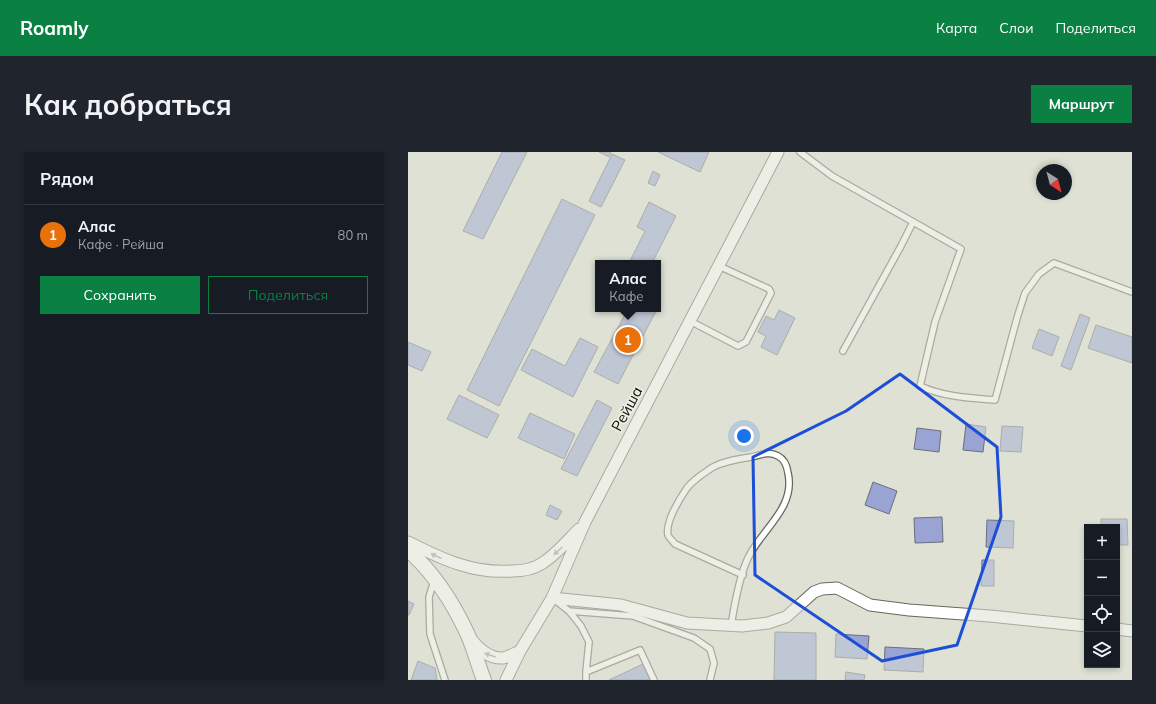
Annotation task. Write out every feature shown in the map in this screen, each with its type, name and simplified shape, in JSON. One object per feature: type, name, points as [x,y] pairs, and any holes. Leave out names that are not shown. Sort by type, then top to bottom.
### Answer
[{"type":"street","name":"Рейша","points":[[506,680],[520,651],[552,598],[585,522],[778,152]]},
{"type":"street","points":[[408,542],[438,557],[466,568],[500,572],[522,571],[541,564],[552,556],[585,522]]},
{"type":"street","points":[[408,550],[435,579],[478,648],[488,656],[503,658],[520,651]]},
{"type":"street","points":[[552,598],[622,605],[687,623],[742,626],[768,623],[786,617],[814,592],[822,589],[837,588],[870,605],[908,610],[990,616],[1084,626]]},
{"type":"street","points":[[1120,629],[1132,631]]},
{"type":"street","points":[[468,634],[484,680]]},
{"type":"lane","points":[[800,152],[832,176],[961,249],[933,329],[920,386],[957,397],[995,400],[1017,318],[1026,293],[1039,274],[1054,263],[1132,292]]},
{"type":"lane","points":[[843,351],[913,222]]},
{"type":"lane","points":[[690,321],[738,346],[746,342],[771,293],[769,290],[719,266]]},
{"type":"lane","points":[[731,626],[748,559],[756,544],[775,522],[789,490],[790,481],[788,470],[783,459],[768,453],[722,463],[700,475],[688,487],[676,506],[668,524],[668,536],[675,544],[743,575]]},
{"type":"lane","points":[[435,579],[429,597],[430,634],[446,680]]},
{"type":"lane","points":[[552,598],[569,611],[581,626],[589,642],[586,680]]},
{"type":"lane","points":[[569,611],[633,616],[694,638],[710,649],[714,663],[710,680]]},
{"type":"lane","points":[[586,672],[640,650],[654,680]]},
{"type":"highlighted area","points":[[900,374],[997,447],[1001,517],[957,645],[882,661],[755,575],[753,457],[846,411]]},
{"type":"building","points":[[502,152],[527,152],[483,239],[463,231]]},
{"type":"building","points":[[599,152],[611,152],[609,157]]},
{"type":"building","points":[[658,152],[709,152],[700,172]]},
{"type":"building","points":[[612,154],[625,160],[601,207],[589,201]]},
{"type":"building","points":[[653,171],[660,175],[655,186],[648,183]]},
{"type":"building","points":[[562,199],[595,215],[499,406],[467,390]]},
{"type":"building","points":[[649,202],[676,216],[654,260],[630,260],[645,231],[637,227]]},
{"type":"building","points":[[779,310],[795,318],[777,355],[761,347],[766,336],[758,332],[766,316],[774,320]]},
{"type":"building","points":[[626,312],[655,312],[618,384],[594,372]]},
{"type":"building","points":[[1080,314],[1090,318],[1071,370],[1061,366]]},
{"type":"building","points":[[1096,325],[1132,337],[1132,363],[1088,348]]},
{"type":"building","points":[[1039,329],[1059,337],[1052,356],[1032,348]]},
{"type":"building","points":[[580,338],[598,347],[573,397],[521,370],[532,349],[565,366]]},
{"type":"building","points":[[408,342],[431,352],[422,371],[408,365]]},
{"type":"building","points":[[459,395],[499,415],[487,438],[447,419]]},
{"type":"building","points":[[597,400],[612,408],[577,476],[561,469]]},
{"type":"building","points":[[530,413],[575,434],[564,459],[518,438]]},
{"type":"building","points":[[966,424],[986,427],[983,452],[963,450]]},
{"type":"building","points":[[1002,426],[1023,427],[1021,452],[1000,451]]},
{"type":"building","points":[[917,428],[941,431],[939,452],[914,449]]},
{"type":"building","points":[[873,482],[897,491],[889,514],[865,505]]},
{"type":"building","points":[[550,505],[562,511],[557,520],[546,515]]},
{"type":"building","points":[[942,517],[943,542],[915,543],[914,518]]},
{"type":"building","points":[[1101,519],[1127,519],[1128,545],[1120,545],[1120,524],[1101,524]]},
{"type":"building","points":[[987,520],[1014,521],[1013,548],[986,547]]},
{"type":"building","points":[[982,560],[994,560],[994,586],[981,586]]},
{"type":"building","points":[[408,601],[414,604],[409,615],[408,615]]},
{"type":"building","points":[[775,632],[816,633],[816,680],[774,680]]},
{"type":"building","points":[[836,634],[869,636],[867,659],[835,657]]},
{"type":"building","points":[[885,647],[924,649],[923,672],[884,670]]},
{"type":"building","points":[[418,661],[435,668],[437,680],[411,680]]},
{"type":"building","points":[[643,664],[650,680],[609,680]]},
{"type":"building","points":[[846,672],[865,675],[864,680],[845,680]]},
{"type":"place","name":"Алас","points":[[628,340]]}]
